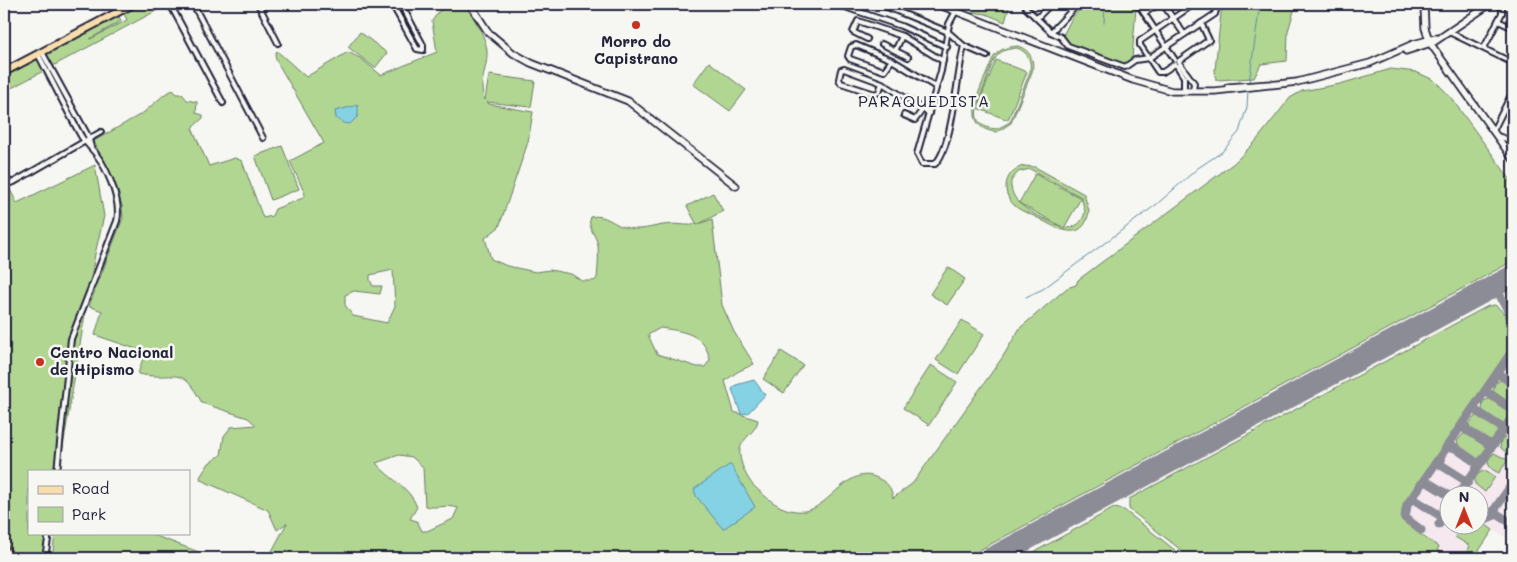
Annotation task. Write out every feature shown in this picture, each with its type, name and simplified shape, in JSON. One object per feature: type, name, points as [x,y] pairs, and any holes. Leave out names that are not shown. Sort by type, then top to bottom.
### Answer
[{"type":"highway","points":[[4,550],[10,558]]},
{"type":"main road","points":[[4,72],[133,4]]},
{"type":"main road","points":[[470,4],[488,32],[514,53],[531,63],[628,101],[736,186]]},
{"type":"main road","points":[[937,4],[1148,85],[1166,90],[1189,91],[1276,85],[1330,75],[1391,54],[1433,43]]},
{"type":"main road","points":[[1425,4],[1425,16],[1433,43],[1513,159]]},
{"type":"main road","points":[[1391,54],[1433,43],[1447,32],[1455,30],[1490,4]]},
{"type":"main road","points":[[1414,48],[1433,43]]},
{"type":"street","points":[[170,4],[223,102]]},
{"type":"street","points":[[193,4],[263,138]]},
{"type":"street","points":[[258,4],[278,44]]},
{"type":"street","points":[[338,4],[354,4]]},
{"type":"street","points":[[392,4],[417,49],[423,50],[423,45],[401,4]]},
{"type":"street","points":[[836,4],[901,26],[947,47]]},
{"type":"street","points":[[876,4],[888,5],[948,32],[964,46],[987,56]]},
{"type":"street","points":[[1024,4],[1051,32],[1061,36],[1072,48],[1123,67],[1128,67],[1136,60],[1148,58],[1216,13],[1213,4]]},
{"type":"street","points":[[1037,18],[1051,4]]},
{"type":"street","points":[[1051,32],[1078,4]]},
{"type":"street","points":[[1138,4],[1177,63],[1189,91]]},
{"type":"street","points":[[1144,14],[1159,4]]},
{"type":"street","points":[[1163,4],[1184,34]]},
{"type":"street","points":[[1194,4],[1139,42],[1159,72],[1177,63],[1210,40],[1201,23]]},
{"type":"street","points":[[1484,48],[1503,10],[1498,4]]},
{"type":"street","points":[[956,11],[951,19],[947,47],[917,154],[918,161],[926,164],[935,164],[941,154],[955,107],[958,69],[964,46]]},
{"type":"street","points":[[401,20],[408,16]]},
{"type":"street","points":[[867,39],[853,32],[858,21],[902,36],[943,61]]},
{"type":"street","points":[[1498,21],[1513,28]]},
{"type":"street","points":[[1455,30],[1513,63]]},
{"type":"street","points":[[896,49],[902,36]]},
{"type":"street","points":[[882,44],[896,49],[908,57]]},
{"type":"street","points":[[892,60],[884,71],[850,59],[848,56],[851,46],[856,45],[892,60],[936,87]]},
{"type":"street","points":[[40,53],[90,139],[91,147],[117,199],[118,215],[71,339],[57,470]]},
{"type":"street","points":[[40,53],[64,104],[85,142],[91,147]]},
{"type":"street","points":[[1177,63],[1194,83],[1189,91]]},
{"type":"street","points":[[882,83],[879,92],[875,94],[841,83],[839,79],[841,70],[844,69],[882,83],[929,112]]},
{"type":"street","points":[[1508,151],[1513,142],[1495,133],[1513,91]]},
{"type":"street","points":[[64,104],[69,102]]},
{"type":"street","points":[[904,115],[914,120],[923,109]]},
{"type":"street","points":[[4,174],[10,183],[14,182],[101,132]]},
{"type":"street","points":[[45,558],[49,534]]},
{"type":"shaded area","points":[[1513,346],[1513,538],[1511,541],[1490,527],[1490,484],[1440,484],[1440,534],[1463,534],[1455,537],[1470,546],[1469,558],[1455,558],[1452,556],[1450,558],[1442,558],[1444,555],[1437,550],[1439,546],[1402,518],[1402,510]]},
{"type":"green space","points":[[133,4],[169,4],[4,92],[4,77],[37,59],[41,64],[50,60],[47,54],[119,16],[121,21],[90,39],[127,20],[122,10]]},
{"type":"green space","points":[[452,4],[465,5],[479,27],[487,51],[482,82],[485,100],[489,75],[535,81],[531,107],[487,102],[489,104],[533,112],[528,142],[499,227],[485,238],[491,259],[507,266],[536,272],[550,270],[571,274],[582,281],[594,281],[597,278],[598,250],[590,224],[591,217],[606,218],[623,227],[633,229],[671,224],[692,225],[712,219],[722,305],[734,332],[754,364],[737,372],[725,381],[734,412],[758,420],[755,428],[741,445],[742,464],[749,480],[755,487],[777,505],[790,510],[805,511],[814,508],[850,480],[860,476],[870,475],[886,483],[892,492],[893,498],[913,483],[1002,358],[1020,328],[1067,288],[1076,285],[1078,280],[1234,163],[1256,141],[1290,98],[1302,91],[1340,84],[1391,69],[1416,72],[1434,80],[1449,95],[1513,183],[1513,261],[965,558],[272,558],[271,553],[287,523],[277,530],[268,510],[201,480],[200,477],[209,463],[221,455],[224,436],[231,427],[256,425],[248,418],[202,403],[195,390],[182,378],[138,374],[145,352],[95,335],[102,311],[89,306],[123,218],[122,205],[94,141],[143,113],[165,94],[173,90],[177,94],[182,94],[187,100],[197,102],[196,113],[203,115],[203,118],[192,128],[209,166],[235,158],[242,161],[263,218],[272,216],[275,209],[303,198],[305,194],[290,161],[324,143],[276,60],[275,54],[277,51],[306,77],[348,52],[360,58],[381,75],[437,52],[432,21],[439,11]],"holes":[[[393,270],[395,306],[387,323],[353,316],[345,305],[345,295],[354,291],[380,294],[382,286],[373,286],[370,275]],[[660,328],[684,332],[698,339],[703,344],[710,360],[705,367],[697,367],[657,354],[648,335]],[[399,455],[412,457],[423,467],[425,506],[458,508],[453,519],[427,531],[422,531],[417,521],[410,519],[417,507],[414,500],[404,488],[376,463]]]},
{"type":"green space","points":[[973,4],[1010,4],[1005,22],[986,14],[972,12]]},
{"type":"green space","points":[[1087,4],[1133,4],[1136,8],[1132,59],[1125,65],[1072,46],[1063,35],[1073,16]]},
{"type":"green space","points":[[1222,4],[1296,4],[1288,31],[1287,61],[1261,64],[1254,78],[1216,80],[1215,70]]},
{"type":"green space","points":[[360,32],[387,53],[375,68],[348,47]]},
{"type":"green space","points":[[1018,46],[1026,50],[1031,56],[1033,63],[1032,72],[1011,123],[997,132],[984,129],[977,122],[975,114],[976,103],[992,60],[1003,49]],"holes":[[[1017,48],[1028,57],[1030,72],[1010,122],[997,129],[987,127],[980,123],[977,118],[980,97],[993,63],[999,54],[1003,51]]]},
{"type":"green space","points":[[996,60],[1027,72],[1008,120],[977,108]]},
{"type":"green space","points":[[709,62],[746,90],[730,111],[693,84]]},
{"type":"green space","points":[[282,146],[299,189],[271,200],[255,156]]},
{"type":"green space","name":"Centro Nacional de Hipismo","points":[[95,165],[104,216],[95,254],[59,470],[28,470],[28,534],[48,534],[44,558],[17,558],[4,540],[4,178],[17,203]]},
{"type":"green space","points":[[1024,166],[1035,167],[1084,194],[1089,211],[1086,221],[1081,228],[1075,231],[1061,229],[1022,211],[1014,205],[1007,194],[1006,188],[1012,172]],"holes":[[[1030,169],[1081,197],[1085,211],[1083,219],[1075,226],[1064,228],[1038,216],[1021,205],[1015,198],[1011,181],[1018,172]]]},
{"type":"green space","points":[[1035,174],[1081,198],[1064,228],[1019,203]]},
{"type":"green space","points":[[713,193],[723,211],[697,225],[687,206]]},
{"type":"green space","points":[[948,267],[965,279],[947,305],[930,294]]},
{"type":"green space","points":[[1495,305],[1509,323],[1513,346],[1402,510],[1403,516],[1410,526],[1439,547],[1437,550],[1445,555],[1442,558],[1191,558],[1129,509],[1129,499],[1488,306]]},
{"type":"green space","points":[[962,320],[984,334],[958,374],[936,360]]},
{"type":"green space","points":[[781,351],[803,365],[784,393],[763,379]]},
{"type":"green space","points":[[931,365],[957,382],[929,425],[903,408]]},
{"type":"green space","points":[[1501,380],[1513,388],[1513,405],[1493,391],[1495,383]]},
{"type":"green space","points":[[1492,398],[1510,410],[1512,414],[1506,423],[1501,423],[1482,410],[1483,401]]},
{"type":"green space","points":[[1475,416],[1480,416],[1498,428],[1497,437],[1488,441],[1470,428],[1469,424]]},
{"type":"green space","points":[[1463,434],[1467,434],[1485,446],[1486,455],[1477,459],[1459,447],[1457,441]]},
{"type":"green space","points":[[1506,436],[1513,438],[1513,451],[1510,456],[1500,447],[1501,440]]},
{"type":"green space","points":[[1494,453],[1508,460],[1499,473],[1491,468],[1488,463],[1488,460]]},
{"type":"green space","points":[[1487,471],[1495,477],[1490,484],[1475,484],[1476,476]]},
{"type":"green space","points":[[1114,508],[1124,510],[1185,558],[1023,558]]},
{"type":"green space","points":[[1490,528],[1493,530],[1474,558],[1469,558],[1465,554],[1470,546],[1455,537],[1458,534],[1490,534]]},
{"type":"green space","points":[[55,534],[151,534],[215,558],[49,558],[53,551]]},
{"type":"water","points":[[358,105],[358,116],[350,124],[343,123],[336,118],[335,111]]},
{"type":"water","points":[[754,380],[765,395],[748,413],[741,414],[732,389],[736,385]]},
{"type":"water","points":[[731,465],[755,507],[723,529],[696,496],[694,489]]},
{"type":"waterway","points":[[1104,23],[1105,4]]},
{"type":"waterway","points":[[1249,83],[1260,4]]},
{"type":"waterway","points":[[1026,297],[1043,289],[1157,204],[1198,168],[1222,152],[1239,132],[1247,107],[1248,90]]},
{"type":"taxiway","points":[[1495,286],[1513,320]]},
{"type":"taxiway","points":[[1421,530],[1405,518],[1407,505],[1513,350]]},
{"type":"taxiway","points":[[1498,373],[1513,384]]},
{"type":"taxiway","points":[[1485,391],[1513,410]]},
{"type":"taxiway","points":[[1473,409],[1504,429]]},
{"type":"taxiway","points":[[1466,484],[1513,416]]},
{"type":"taxiway","points":[[1464,422],[1465,429],[1491,445],[1495,443]]},
{"type":"taxiway","points":[[1446,448],[1454,447],[1477,463],[1483,461]]},
{"type":"taxiway","points":[[1440,457],[1441,465],[1468,482]]},
{"type":"taxiway","points":[[1424,480],[1440,490]]},
{"type":"taxiway","points":[[1490,516],[1513,483]]},
{"type":"taxiway","points":[[1412,498],[1440,516]]},
{"type":"taxiway","points":[[1490,517],[1497,514],[1513,524]]},
{"type":"taxiway","points":[[1001,554],[1004,558]]},
{"type":"runway","points":[[992,558],[1513,276]]},
{"type":"place","name":"Morro do Capistrano","points":[[636,25]]},
{"type":"place","name":"Centro Nacional de Hipismo","points":[[40,362]]},
{"type":"district","name":"PARAQUEDISTA","points":[[924,101]]}]
